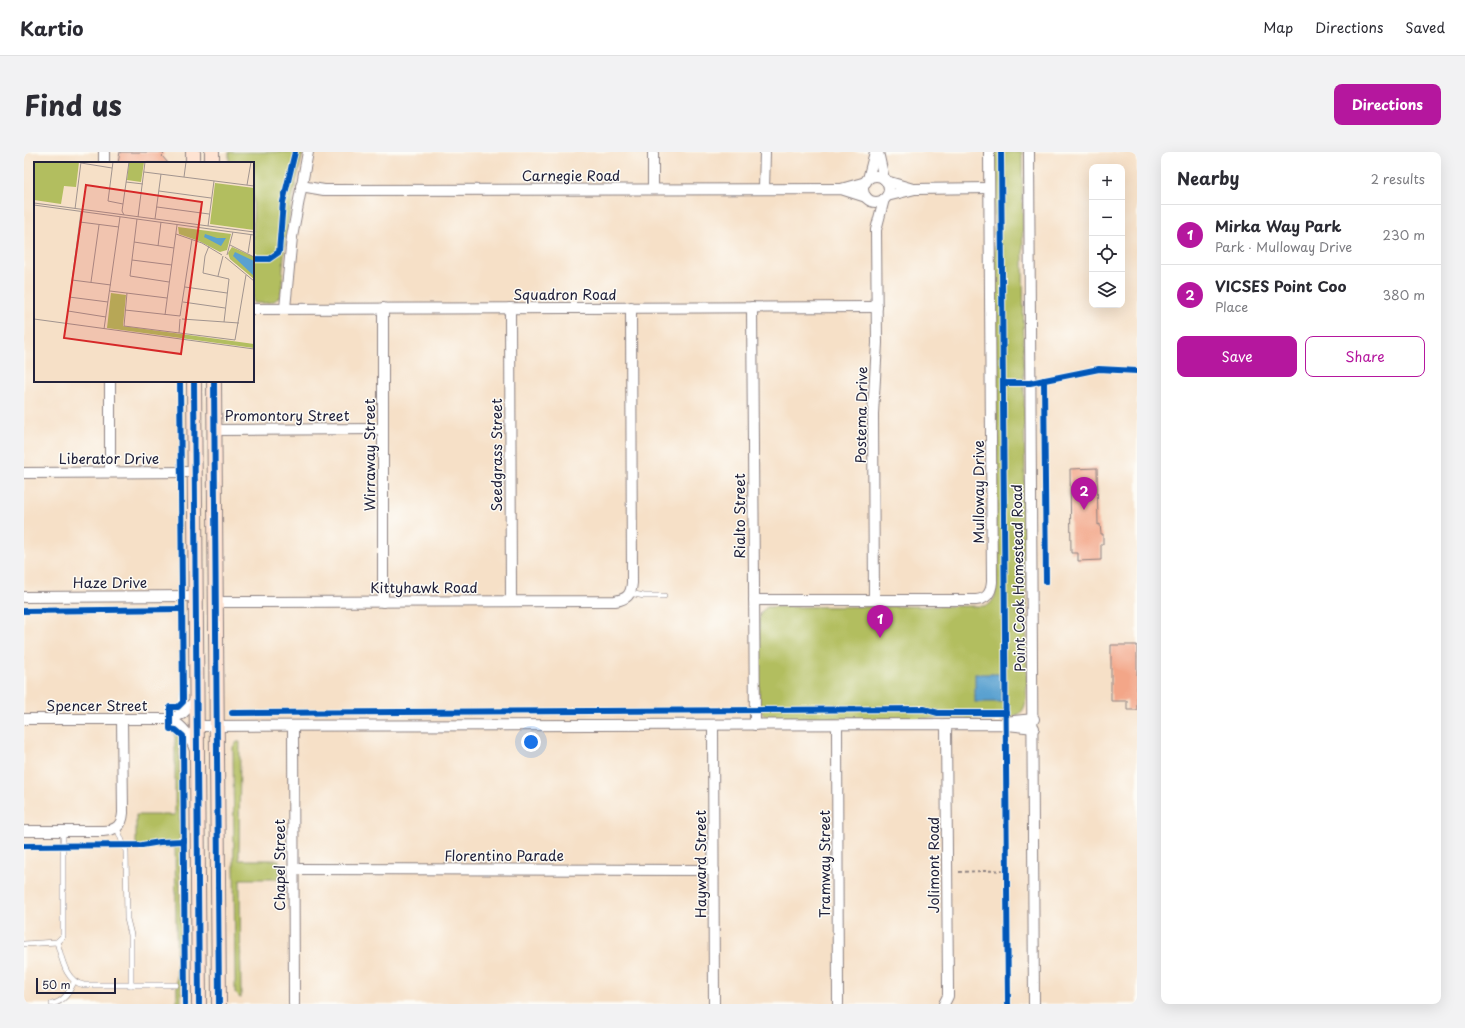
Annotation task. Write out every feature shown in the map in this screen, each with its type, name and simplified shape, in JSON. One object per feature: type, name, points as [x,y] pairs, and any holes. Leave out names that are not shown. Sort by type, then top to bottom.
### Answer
[{"type":"street","points":[[285,308],[292,237],[308,152]]},
{"type":"street","points":[[653,152],[653,189]]},
{"type":"street","points":[[764,152],[764,189]]},
{"type":"street","points":[[875,152],[863,189],[867,198],[876,202],[915,189],[989,188]]},
{"type":"street","points":[[878,152],[889,190],[885,198]]},
{"type":"street","name":"Mulloway Drive","points":[[754,600],[976,600],[984,599],[991,591],[989,152]]},
{"type":"street","name":"Point Cook Homestead Road","points":[[1029,152],[1034,724],[1034,1004]]},
{"type":"street","points":[[867,180],[876,176],[915,189]]},
{"type":"street","name":"Carnegie Road","points":[[301,186],[324,190],[841,189],[867,180]]},
{"type":"street","name":"Carnegie Road","points":[[841,189],[867,198]]},
{"type":"street","name":"Postema Drive","points":[[867,198],[876,230],[877,307],[873,414],[874,600]]},
{"type":"street","name":"Postema Drive","points":[[876,230],[885,198]]},
{"type":"street","points":[[630,593],[632,583],[631,307]]},
{"type":"street","name":"Rialto Street","points":[[752,307],[755,724]]},
{"type":"street","name":"Squadron Road","points":[[254,309],[877,307]]},
{"type":"street","name":"Wirraway Street","points":[[383,308],[383,602]]},
{"type":"street","name":"Seedgrass Street","points":[[510,308],[511,601]]},
{"type":"street","points":[[110,382],[110,472]]},
{"type":"street","points":[[194,382],[199,1004]]},
{"type":"street","points":[[214,382],[219,1004]]},
{"type":"street","name":"Promontory Street","points":[[214,430],[383,429]]},
{"type":"street","name":"Liberator Drive","points":[[24,473],[195,472]]},
{"type":"street","name":"Kittyhawk Road","points":[[216,602],[615,601],[626,598],[630,593]]},
{"type":"street","name":"Haze Drive","points":[[24,597],[196,596]]},
{"type":"street","points":[[170,719],[182,714],[197,699]]},
{"type":"street","name":"Spencer Street","points":[[24,719],[170,719]]},
{"type":"street","points":[[24,832],[103,831],[117,828],[122,820],[123,813],[122,719]]},
{"type":"street","points":[[170,719],[186,731],[197,757]]},
{"type":"street","points":[[197,726],[837,725],[998,724],[1006,722],[1034,724]]},
{"type":"street","name":"Jolimont Road","points":[[944,1004],[948,996],[946,724]]},
{"type":"street","name":"Hayward Street","points":[[713,725],[714,1004]]},
{"type":"street","name":"Tramway Street","points":[[837,725],[838,1004]]},
{"type":"street","name":"Chapel Street","points":[[293,726],[294,1004]]},
{"type":"street","name":"Florentino Parade","points":[[293,869],[714,870]]},
{"type":"lane","points":[[630,593],[644,596],[664,596]]},
{"type":"lane","points":[[117,828],[126,851],[127,919],[131,935],[131,985]]},
{"type":"lane","points":[[24,944],[57,942],[63,936],[63,831]]},
{"type":"lane","points":[[57,942],[68,974],[74,982],[84,985],[176,985]]},
{"type":"lane","points":[[52,1004],[58,1003],[66,996],[74,982]]},
{"type":"path","points":[[959,872],[1007,870]]},
{"type":"green space","points":[[229,152],[303,152],[288,223],[284,252],[282,290],[279,297],[274,301],[254,303],[254,162],[229,162]]},
{"type":"green space","points":[[994,152],[1022,152],[1027,685],[1024,709],[1017,715],[1003,719],[769,718],[762,713],[759,705],[759,620],[761,612],[767,607],[984,606],[990,604],[995,597]]},
{"type":"green space","points":[[175,731],[179,736],[181,1004],[177,1004],[175,847],[136,847],[136,815],[175,815]]},
{"type":"green space","points":[[237,742],[240,742],[239,860],[279,860],[280,879],[240,879],[241,998],[235,993],[233,747]]},
{"type":"water","points":[[975,674],[1002,674],[1002,702],[975,702]]},
{"type":"building","points":[[120,152],[162,152],[164,154],[162,156],[167,162],[118,162]]},
{"type":"building","points":[[1097,468],[1098,525],[1100,524],[1101,534],[1103,534],[1103,544],[1101,544],[1101,560],[1078,561],[1078,553],[1071,553],[1070,469]]},
{"type":"building","points":[[1111,645],[1137,645],[1137,710],[1127,710],[1127,701],[1111,701]]},
{"type":"cycle path","points":[[254,259],[269,259],[279,252],[283,202],[295,152]]},
{"type":"cycle path","points":[[1001,152],[1008,1004]]},
{"type":"cycle path","points":[[1003,383],[1030,383],[1099,369],[1137,371]]},
{"type":"cycle path","points":[[1044,380],[1046,582]]},
{"type":"cycle path","points":[[180,382],[183,702],[178,707],[170,707],[170,729],[176,730],[183,736],[185,1004]]},
{"type":"cycle path","points":[[194,382],[199,1004]]},
{"type":"cycle path","points":[[214,382],[219,1004]]},
{"type":"cycle path","points":[[24,611],[182,609]]},
{"type":"cycle path","points":[[232,713],[924,709],[938,713],[1006,713]]},
{"type":"cycle path","points":[[24,846],[142,845],[160,842],[184,841]]},
{"type":"place","name":"VICSES Point Coo","points":[[1084,510]]},
{"type":"place","name":"Mirka Way Park","points":[[880,638]]}]
